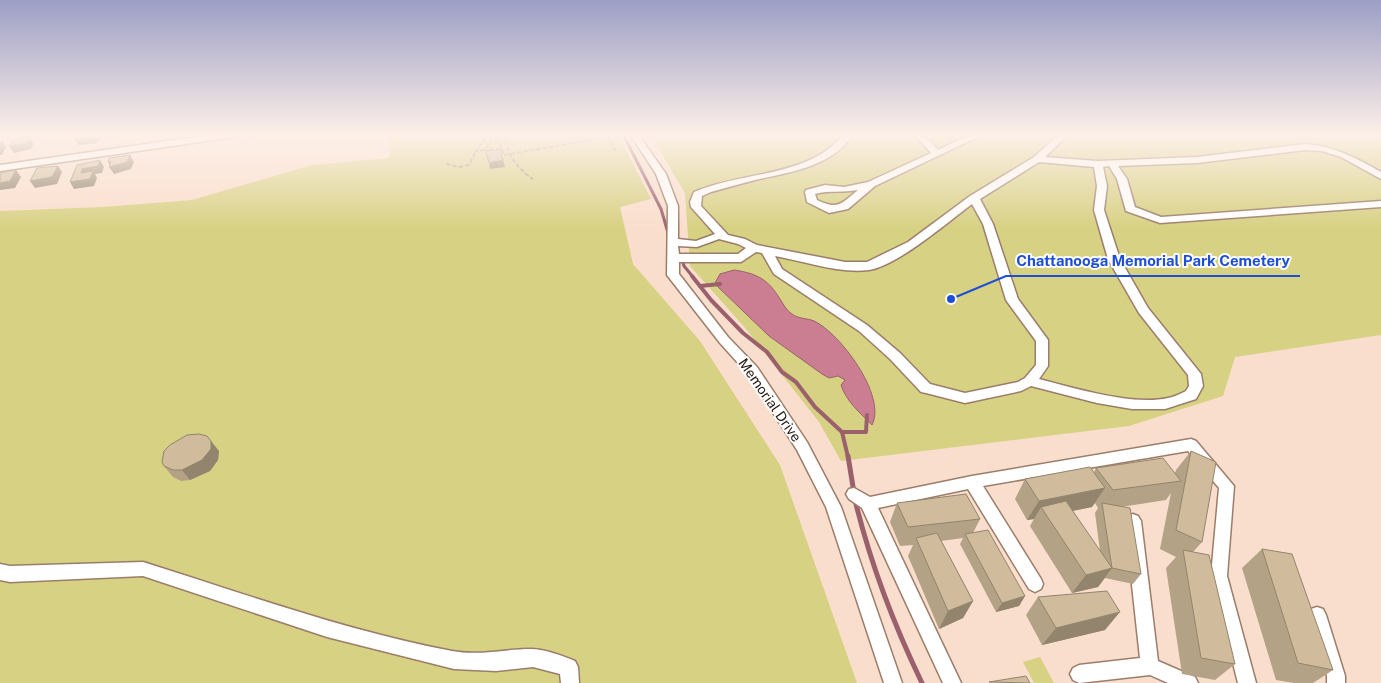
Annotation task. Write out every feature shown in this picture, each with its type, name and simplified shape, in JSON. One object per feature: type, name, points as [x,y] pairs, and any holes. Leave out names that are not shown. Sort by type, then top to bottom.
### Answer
[{"type":"street","points":[[0,168],[14,166]]},
{"type":"street","name":"Memorial Drive","points":[[656,166],[661,174],[673,206],[673,274],[724,340],[752,370],[802,446],[833,507],[893,683]]},
{"type":"street","points":[[724,237],[696,207],[695,202],[698,194],[800,166]]},
{"type":"street","points":[[871,184],[844,207],[829,210],[812,202],[810,192],[825,188],[844,190],[871,184],[909,166]]},
{"type":"street","points":[[673,242],[696,244],[718,236],[741,240],[760,249],[845,266],[869,266],[892,256],[912,244],[974,198],[1026,166]]},
{"type":"street","points":[[1030,381],[1076,394],[1138,404],[1167,404],[1191,395],[1196,386],[1194,374],[1143,310],[1114,259],[1099,210],[1102,186],[1098,166]]},
{"type":"street","points":[[1113,166],[1122,179],[1130,209],[1160,220],[1381,204]]},
{"type":"street","points":[[1363,166],[1381,176]]},
{"type":"street","points":[[760,249],[778,271],[863,328],[895,356],[926,388],[965,398],[1021,386],[1030,381],[1042,366],[1042,340],[1012,300],[988,224],[974,198]]},
{"type":"street","points":[[673,258],[707,256],[723,259],[741,258],[760,249]]},
{"type":"street","points":[[868,504],[972,482],[1191,445],[1227,486],[1219,576],[1248,683]]},
{"type":"street","points":[[972,482],[1035,584]]},
{"type":"street","points":[[854,494],[868,504],[952,683]]},
{"type":"street","points":[[1133,522],[1150,666]]},
{"type":"street","points":[[0,572],[10,574],[143,569],[327,629],[454,660],[496,662],[533,658],[569,667],[570,683]]},
{"type":"street","points":[[1317,615],[1336,676],[1336,683]]},
{"type":"street","points":[[1079,674],[1150,666],[1189,683]]},
{"type":"path","points":[[517,166],[522,173],[533,179]]},
{"type":"shaded area","points":[[309,166],[634,166],[651,199],[620,207],[633,264],[700,341],[780,465],[857,683],[0,683],[0,211],[103,207],[192,200]]},
{"type":"shaded area","points":[[669,166],[1381,166],[1381,335],[1235,357],[1223,396],[1129,426],[841,461],[819,422],[746,329],[690,266],[685,193]]},
{"type":"shaded area","points":[[734,270],[754,275],[765,281],[794,316],[814,321],[836,338],[848,352],[867,383],[873,398],[875,413],[872,425],[843,391],[841,385],[845,380],[838,376],[829,378],[822,374],[769,336],[718,287],[715,283],[720,274]]},
{"type":"shaded area","points":[[1040,657],[1054,683],[1034,683],[1023,662]]},
{"type":"building","points":[[58,166],[52,177],[30,181],[37,168]]},
{"type":"building","points":[[77,166],[98,166],[82,169],[81,173],[93,171],[90,179],[70,182]]},
{"type":"building","points":[[16,170],[10,181],[0,183],[0,173]]},
{"type":"building","points":[[199,434],[207,436],[211,441],[211,449],[202,460],[182,470],[173,470],[164,466],[162,462],[164,451],[170,445],[187,435]]},
{"type":"building","points":[[1191,451],[1216,462],[1202,542],[1176,530]]},
{"type":"building","points":[[1163,458],[1181,481],[1113,490],[1096,468]]},
{"type":"building","points":[[1090,467],[1105,488],[1039,501],[1025,479]]},
{"type":"building","points":[[966,494],[980,519],[908,527],[897,503]]},
{"type":"building","points":[[1066,501],[1112,568],[1086,575],[1041,507]]},
{"type":"building","points":[[1102,503],[1130,508],[1141,574],[1112,568]]},
{"type":"building","points":[[988,530],[1025,596],[1002,603],[965,534]]},
{"type":"building","points":[[937,533],[973,601],[948,611],[916,538]]},
{"type":"building","points":[[1262,549],[1292,554],[1333,670],[1298,663]]},
{"type":"building","points":[[1183,550],[1209,555],[1235,664],[1201,658]]},
{"type":"building","points":[[1107,591],[1120,612],[1056,628],[1038,597]]},
{"type":"building","points":[[1026,676],[1030,683],[989,682]]},
{"type":"waterway","points":[[639,166],[661,209],[669,236]]},
{"type":"waterway","points":[[682,259],[684,266],[693,277]]},
{"type":"waterway","points":[[692,276],[711,300],[743,333],[767,352],[782,372],[796,382],[815,407],[842,432]]},
{"type":"waterway","points":[[700,286],[720,284]]},
{"type":"waterway","points":[[842,432],[866,432],[867,415]]},
{"type":"waterway","points":[[842,432],[848,457]]},
{"type":"waterway","points":[[848,456],[854,493]]},
{"type":"waterway","points":[[855,500],[868,547],[884,593],[922,683]]},
{"type":"place","name":"Chattanooga Memorial Park Cemetery","points":[[951,299]]}]
